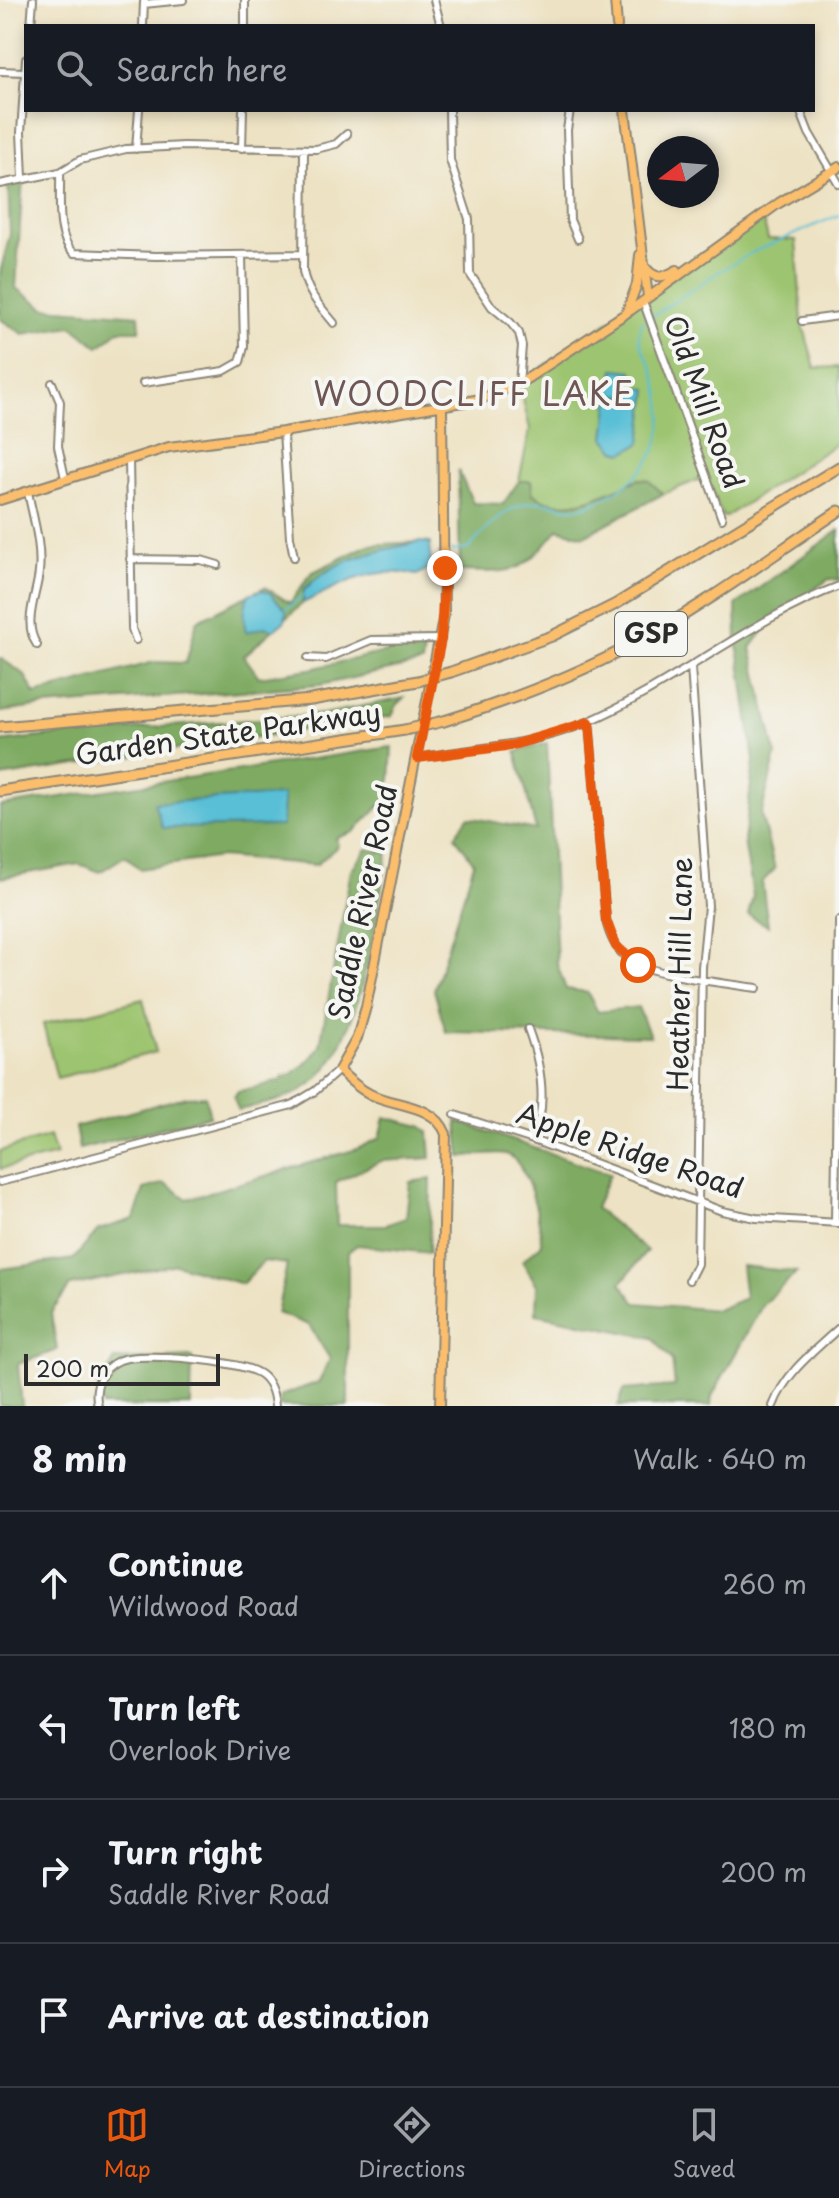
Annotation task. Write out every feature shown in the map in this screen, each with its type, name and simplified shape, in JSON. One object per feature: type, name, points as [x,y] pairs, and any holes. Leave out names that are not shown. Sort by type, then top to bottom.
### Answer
[{"type":"highway","name":"Garden State Parkway","points":[[0,727],[311,700],[451,672],[552,636],[616,604],[839,467]]},
{"type":"highway","name":"Garden State Parkway","points":[[0,791],[405,730],[444,721],[538,689],[635,643],[696,607],[839,511]]},
{"type":"main road","points":[[615,0],[617,24]]},
{"type":"main road","points":[[625,112],[646,299]]},
{"type":"main road","points":[[0,500],[169,447],[283,432],[494,395],[519,384],[626,313],[781,202],[835,169]]},
{"type":"main road","points":[[626,313],[637,284],[642,251]]},
{"type":"main road","points":[[644,266],[660,278],[696,261]]},
{"type":"main road","name":"Saddle River Road","points":[[339,1070],[351,1053],[364,1013],[441,639],[445,568],[442,406]]},
{"type":"main road","points":[[339,1070],[369,1094],[430,1115],[441,1124],[446,1134],[440,1406]]},
{"type":"street","points":[[31,24],[33,0]]},
{"type":"street","points":[[143,24],[144,2],[183,0]]},
{"type":"street","points":[[245,0],[245,24]]},
{"type":"street","points":[[434,0],[440,24]]},
{"type":"street","points":[[0,71],[24,72],[23,178]]},
{"type":"street","points":[[136,149],[139,112]]},
{"type":"street","points":[[242,148],[243,112]]},
{"type":"street","points":[[449,112],[450,160],[469,219],[470,274],[492,307],[519,333],[522,346],[519,384]]},
{"type":"street","points":[[569,112],[567,121],[570,220],[578,239]]},
{"type":"street","points":[[801,112],[809,133],[835,169],[839,184]]},
{"type":"street","points":[[0,184],[60,172],[94,155],[184,146],[327,148],[347,134]]},
{"type":"street","points":[[304,149],[302,254],[306,285],[334,323]]},
{"type":"street","points":[[60,172],[63,234],[68,248],[74,253],[302,254]]},
{"type":"street","points":[[143,383],[224,371],[240,362],[244,347],[242,255]]},
{"type":"street","name":"Old Mill Road","points":[[646,299],[648,313],[722,519]]},
{"type":"street","points":[[802,321],[839,316]]},
{"type":"street","points":[[52,383],[60,402],[58,446],[65,478]]},
{"type":"street","points":[[283,432],[294,557]]},
{"type":"street","points":[[129,459],[132,629],[136,640]]},
{"type":"street","points":[[28,492],[40,569],[31,620],[32,639],[37,645]]},
{"type":"street","points":[[130,559],[201,560],[218,565]]},
{"type":"street","points":[[417,758],[513,745],[589,722],[809,598],[839,586]]},
{"type":"street","points":[[308,658],[326,659],[371,640],[441,639]]},
{"type":"street","name":"Heather Hill Lane","points":[[689,1280],[697,1264],[702,979],[708,906],[691,667]]},
{"type":"street","points":[[589,722],[606,920],[612,939],[622,953],[638,965],[757,988]]},
{"type":"street","points":[[837,1223],[839,921]]},
{"type":"street","points":[[528,1029],[538,1058],[541,1090],[539,1125],[533,1140]]},
{"type":"street","points":[[0,1182],[292,1105],[315,1091],[339,1070]]},
{"type":"street","name":"Apple Ridge Road","points":[[455,1115],[533,1140],[698,1202],[756,1218],[837,1223]]},
{"type":"street","points":[[773,1406],[794,1369],[839,1328]]},
{"type":"street","points":[[98,1406],[97,1385],[104,1372],[116,1362],[132,1357],[210,1360],[245,1367],[263,1376],[272,1391],[275,1406]]},
{"type":"green space","points":[[23,178],[16,288],[45,308],[139,315],[140,330],[119,330],[99,347],[72,326],[23,334],[0,319],[0,273],[10,234],[8,181]]},
{"type":"green space","points":[[762,215],[768,239],[796,240],[802,321],[815,368],[839,367],[839,442],[724,518],[705,477],[663,494],[648,480],[639,479],[585,501],[571,503],[558,504],[532,493],[531,481],[519,481],[530,429],[519,384]]},
{"type":"green space","points":[[458,470],[473,503],[503,504],[519,481],[531,481],[532,493],[558,504],[586,501],[639,479],[648,480],[663,494],[584,536],[558,529],[536,555],[517,568],[494,572],[460,571]]},
{"type":"green space","points":[[839,530],[839,580],[829,579],[771,620],[751,648],[776,755],[761,815],[775,869],[762,882],[768,926],[748,915],[753,896],[744,841],[754,760],[737,640],[736,605]]},
{"type":"green space","points":[[419,542],[357,557],[329,570],[304,590],[303,603],[244,656],[259,677],[425,643],[422,663],[320,685],[0,712],[0,658],[24,674],[35,694],[154,662],[186,663],[197,621],[265,587],[290,603],[311,573],[368,545]]},
{"type":"green space","points":[[404,698],[392,716],[0,777],[0,742],[323,714]]},
{"type":"green space","points":[[547,743],[557,964],[566,989],[587,992],[598,1012],[638,1007],[650,1036],[446,1032],[434,990],[474,863],[455,836],[468,817],[536,830],[516,752]]},
{"type":"green space","points":[[392,747],[389,797],[354,832],[336,838],[338,846],[316,865],[220,857],[140,869],[125,856],[100,872],[79,864],[0,878],[0,806]]},
{"type":"green space","points":[[367,849],[388,853],[372,943],[344,1039],[329,1064],[304,1089],[277,1101],[238,1110],[234,1097],[238,1091],[285,1078],[304,1065],[320,1046],[351,870]]},
{"type":"green space","points":[[143,999],[156,1052],[57,1078],[43,1024]]},
{"type":"green space","points":[[205,1096],[210,1116],[79,1149],[75,1127],[185,1097]]},
{"type":"green space","points":[[385,1117],[421,1126],[429,1132],[431,1158],[381,1161],[336,1182],[337,1225],[385,1225],[406,1218],[410,1182],[431,1179],[429,1253],[357,1245],[348,1252],[348,1406],[279,1406],[280,1396],[319,1382],[330,1359],[309,1325],[277,1313],[287,1264],[264,1261],[242,1284],[176,1264],[70,1286],[51,1313],[57,1350],[18,1364],[22,1406],[0,1406],[0,1269],[74,1259],[98,1230],[134,1219],[144,1189],[165,1183],[187,1199],[357,1149],[380,1138]]},
{"type":"green space","points":[[457,1121],[610,1174],[595,1208],[647,1251],[621,1283],[636,1303],[717,1310],[745,1298],[741,1266],[797,1272],[763,1304],[712,1396],[711,1406],[618,1406],[624,1390],[675,1386],[672,1360],[653,1338],[536,1314],[537,1285],[522,1261],[541,1245],[536,1209],[527,1180],[514,1159],[506,1154],[461,1157]]},
{"type":"green space","points":[[50,1136],[56,1155],[0,1169],[0,1151]]},
{"type":"green space","points":[[192,1357],[191,1406],[103,1406],[98,1386],[115,1360]]},
{"type":"water","points":[[614,369],[632,371],[631,386],[648,389],[641,443],[623,453],[615,450],[605,438],[610,397],[621,398],[627,404],[627,396],[610,394]]},
{"type":"water","points":[[419,542],[430,543],[431,567],[417,575],[385,573],[358,578],[303,603],[304,590],[329,570],[357,557]]},
{"type":"water","points":[[262,590],[270,593],[286,610],[285,621],[274,630],[265,627],[246,632],[244,613],[247,598],[249,594]]},
{"type":"water","points":[[283,795],[282,826],[163,828],[154,803]]},
{"type":"waterway","points":[[451,551],[468,549],[498,518],[516,507],[537,502],[578,508],[617,491],[633,478],[656,448],[661,431],[659,391],[640,341],[642,323],[753,252],[839,215]]},
{"type":"waterway","points":[[284,610],[304,595]]},
{"type":"district","name":"WOODCLIFF LAKE","points":[[474,395]]},
{"type":"route","points":[[445,568],[441,639],[417,758],[513,745],[589,722],[606,920],[616,946],[638,965]]}]
